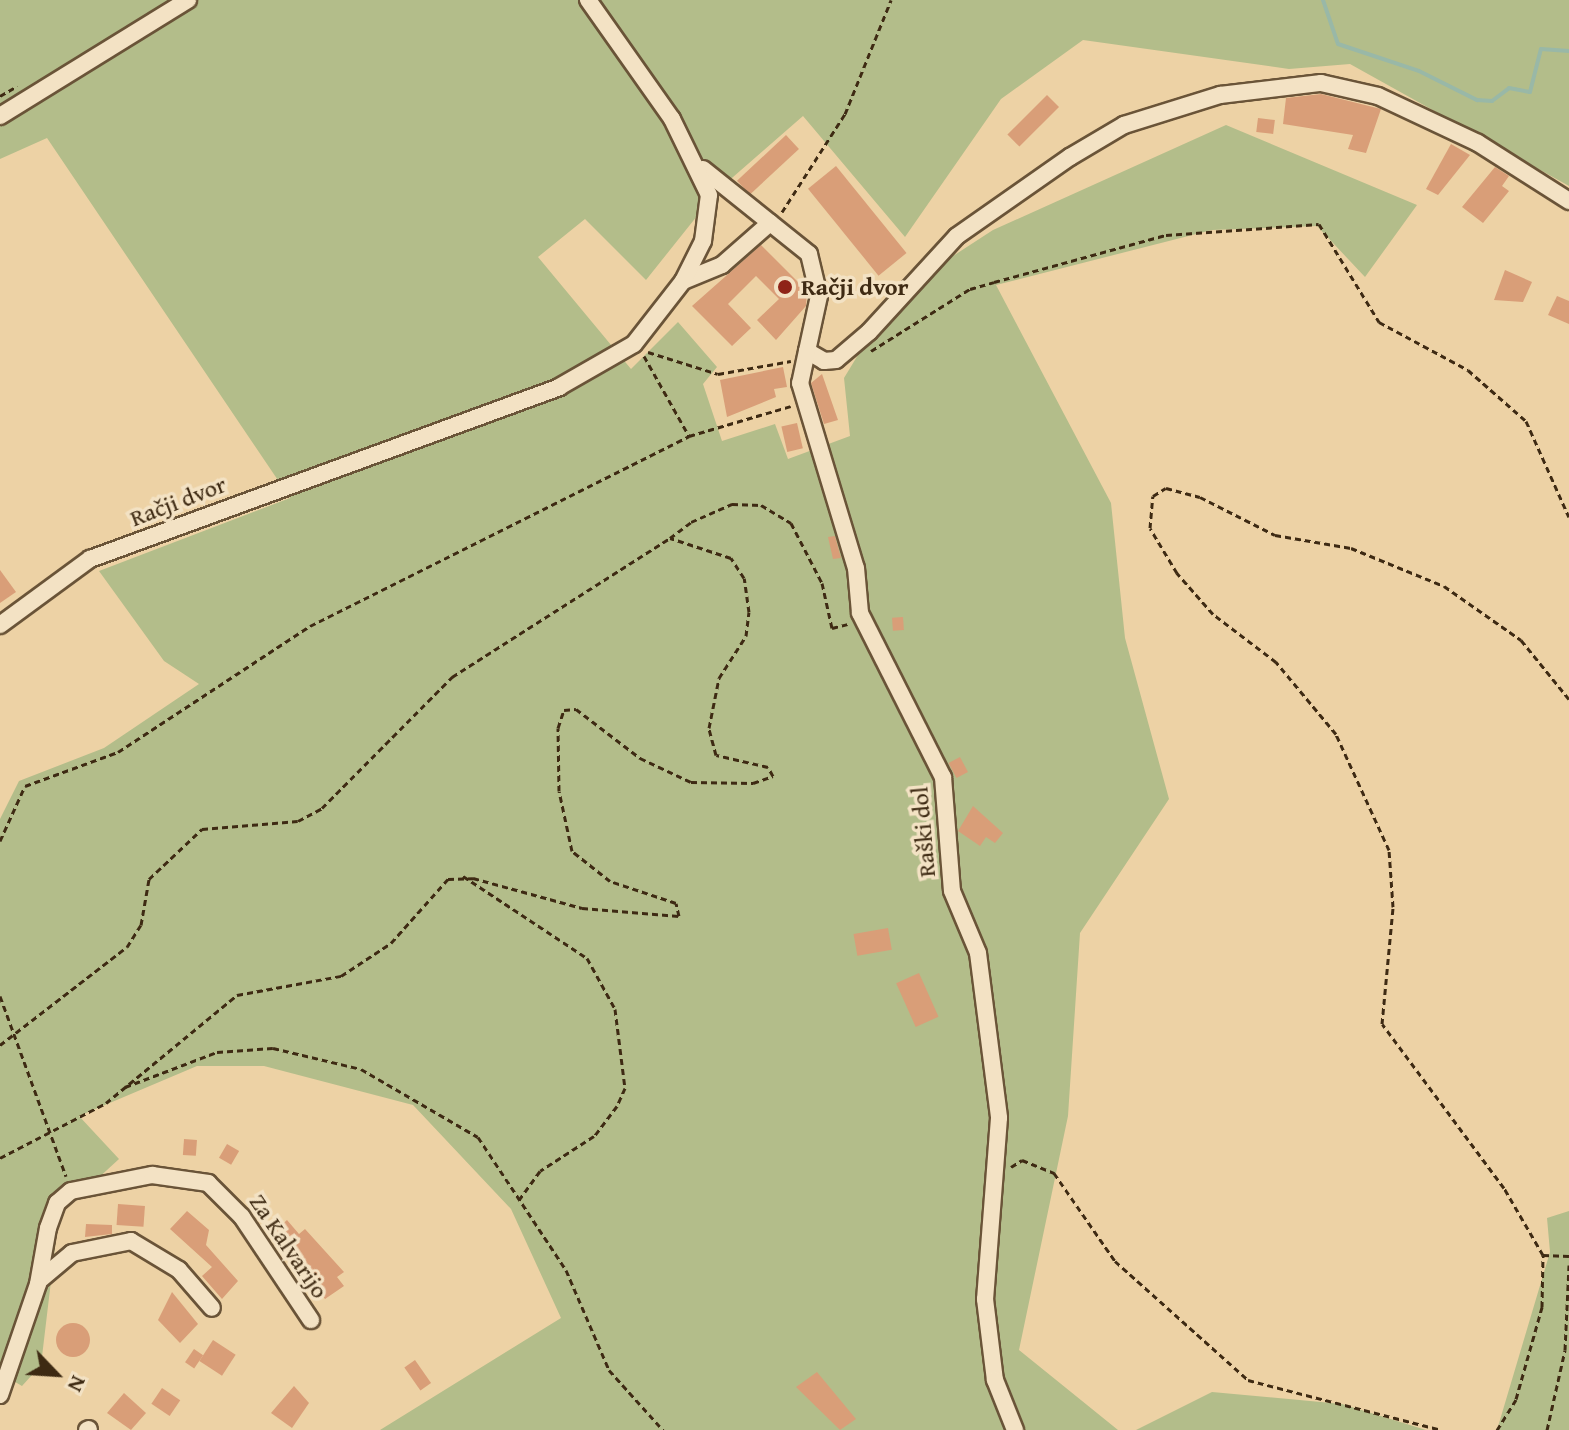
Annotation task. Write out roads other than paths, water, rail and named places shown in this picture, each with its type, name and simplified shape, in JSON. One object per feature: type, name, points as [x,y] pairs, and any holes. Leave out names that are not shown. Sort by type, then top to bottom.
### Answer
[{"type":"street","points":[[0,116],[188,0]]},
{"type":"street","name":"Račji dvor","points":[[0,625],[90,559],[559,387],[634,344],[683,281],[709,215],[703,169],[588,0]]},
{"type":"street","points":[[804,356],[836,360],[957,236],[1070,157],[1124,125],[1220,95],[1321,83],[1378,96],[1478,143],[1569,201]]},
{"type":"street","name":"Raški dol","points":[[703,169],[770,223],[795,238],[818,273],[804,356],[806,401],[856,568],[860,613],[943,777],[952,891],[978,953],[999,1118],[985,1299],[995,1380],[1015,1430]]},
{"type":"street","points":[[683,281],[722,265],[770,223]]},
{"type":"street","name":"Za Kalvarijo","points":[[38,1284],[48,1228],[57,1203],[71,1191],[152,1175],[208,1183],[242,1217],[311,1320]]},
{"type":"street","points":[[0,1395],[38,1284],[72,1253],[131,1241],[179,1270],[212,1308]]},
{"type":"waterway","points":[[1323,0],[1338,44],[1419,71],[1477,100],[1492,101],[1509,88],[1530,92],[1541,49],[1569,51]]},
{"type":"place","name":"Račji dvor","points":[[785,287]]}]
